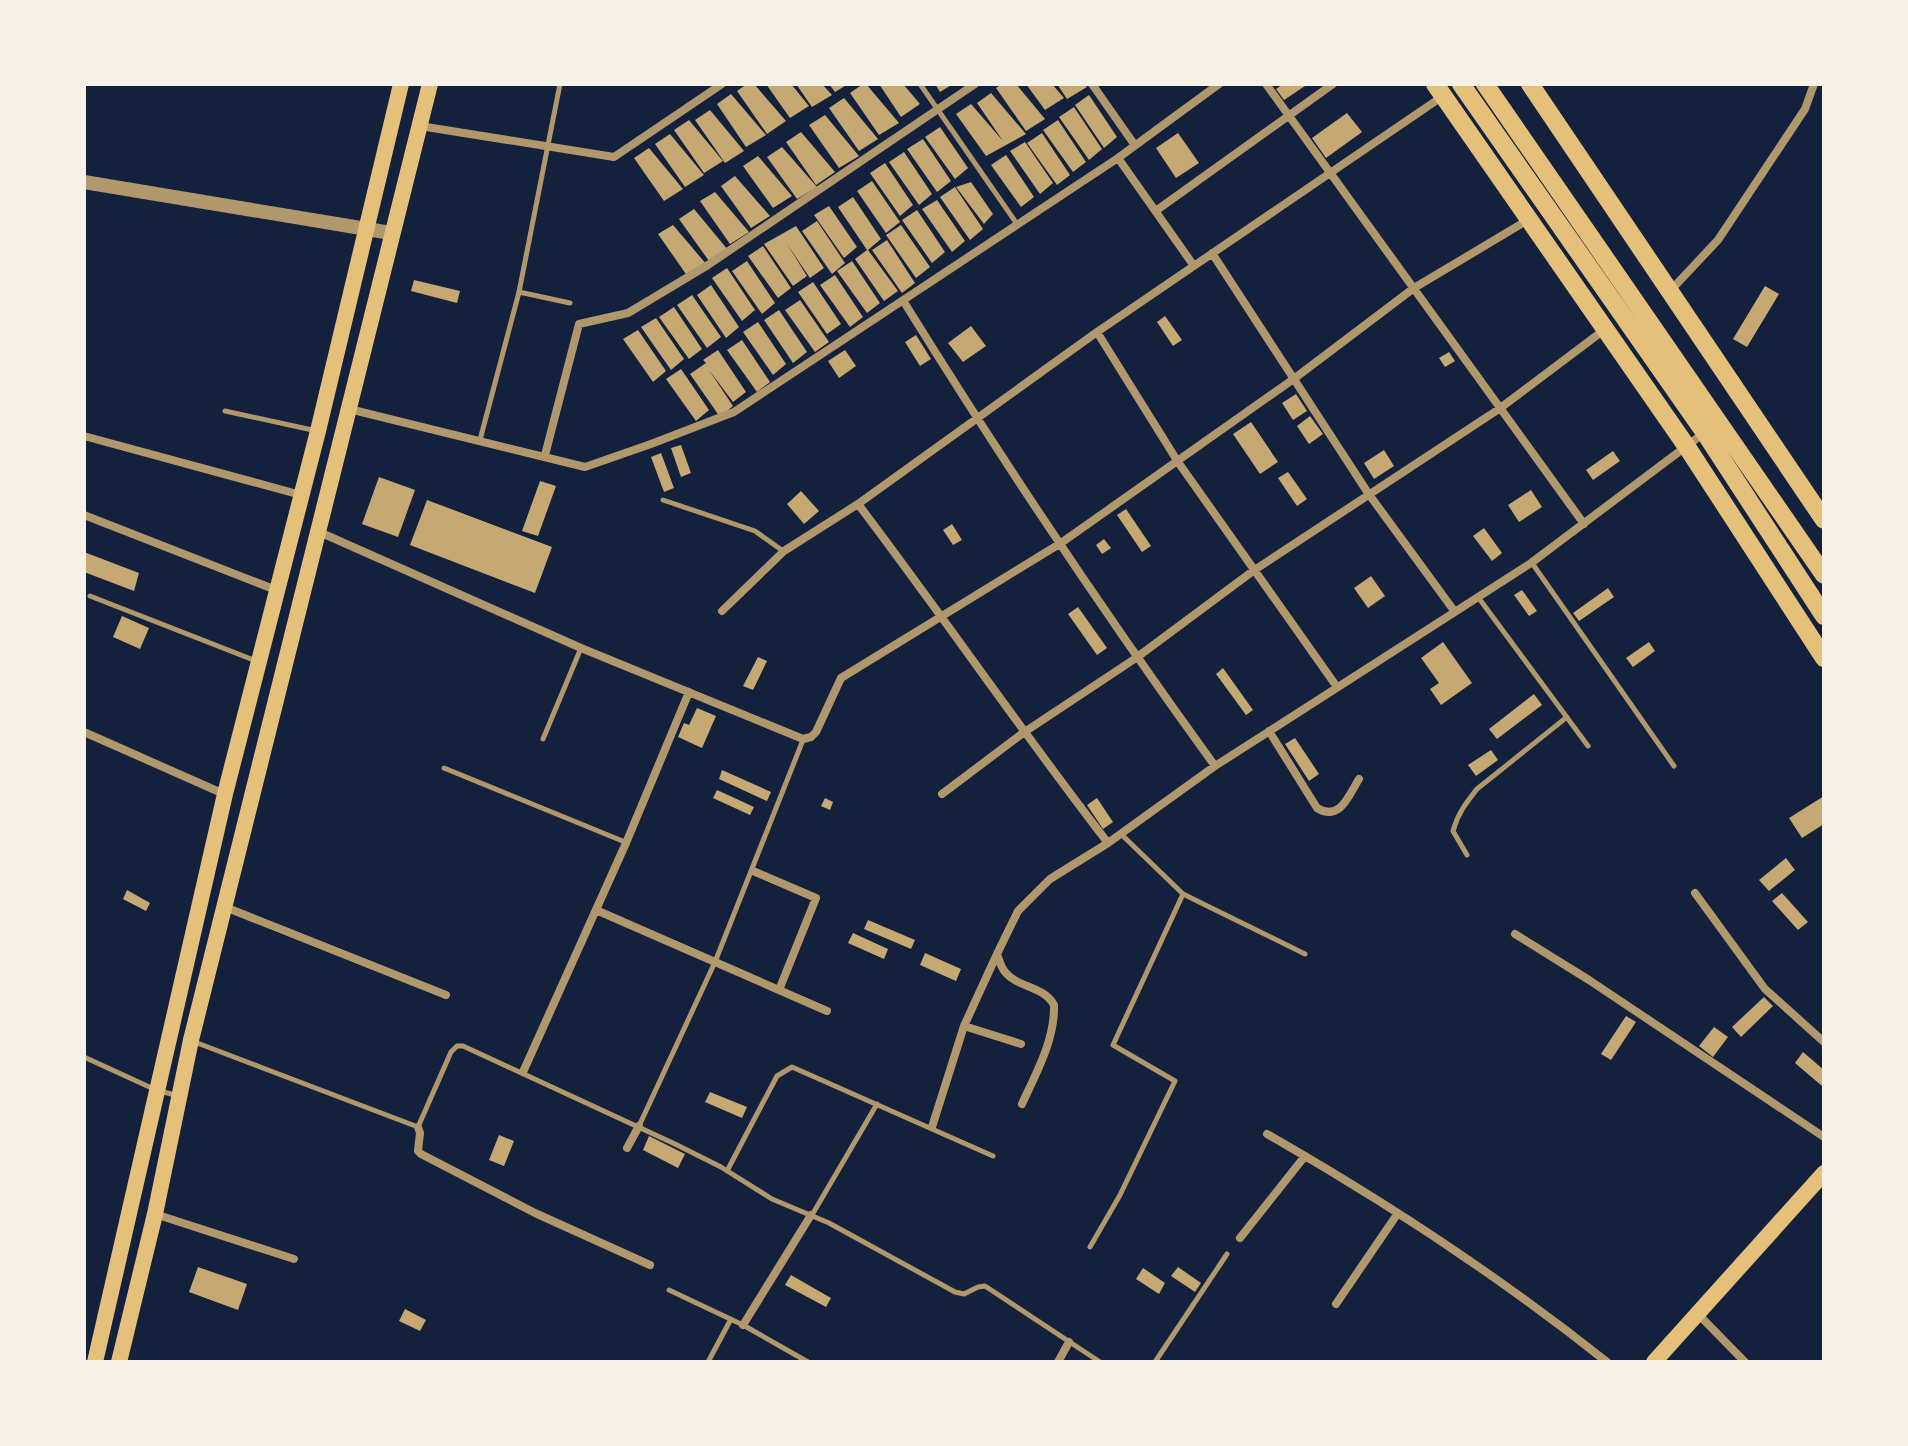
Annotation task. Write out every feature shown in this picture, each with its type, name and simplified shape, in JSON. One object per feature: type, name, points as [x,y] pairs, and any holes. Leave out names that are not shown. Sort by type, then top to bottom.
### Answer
[{"type":"highway","points":[[1461,84],[1705,433],[1824,616]]},
{"type":"highway","points":[[1485,84],[1824,575]]},
{"type":"highway","points":[[1530,84],[1824,520]]},
{"type":"highway","points":[[1439,90],[1687,447],[1824,658]]},
{"type":"main road","points":[[95,1362],[225,794],[318,431],[401,84]]},
{"type":"main road","points":[[119,1362],[155,1214],[191,1040],[430,84]]},
{"type":"main road","points":[[1654,1362],[1824,1173]]},
{"type":"street","points":[[419,126],[614,157],[722,84]]},
{"type":"street","points":[[545,455],[579,324],[628,313],[708,265],[975,84]]},
{"type":"street","points":[[1092,84],[1134,144]]},
{"type":"street","points":[[348,409],[585,467],[734,412],[1118,158],[1219,84]]},
{"type":"street","points":[[1266,84],[1584,524]]},
{"type":"street","points":[[1157,210],[1333,84]]},
{"type":"street","points":[[1671,290],[1718,240],[1805,109],[1814,84]]},
{"type":"street","points":[[722,611],[784,551],[858,504],[1097,332],[1330,172],[1439,90]]},
{"type":"street","points":[[1118,158],[1194,266]]},
{"type":"street","points":[[84,182],[391,233]]},
{"type":"street","points":[[317,531],[581,648],[803,739],[816,732],[841,678],[1061,543],[1295,378],[1414,288],[1529,219]]},
{"type":"street","points":[[1212,253],[1368,493],[1455,612]]},
{"type":"street","points":[[904,302],[976,418],[1136,658],[1215,766]]},
{"type":"street","points":[[942,794],[1023,733],[1136,658],[1253,571],[1499,409],[1604,330]]},
{"type":"street","points":[[1097,332],[1178,462],[1337,687]]},
{"type":"street","points":[[932,1127],[964,1026],[997,954],[1018,911],[1050,879],[1108,843],[1215,766],[1531,563],[1705,433]]},
{"type":"street","points":[[84,436],[301,495]]},
{"type":"street","points":[[858,504],[1023,733],[1108,843]]},
{"type":"street","points":[[84,515],[276,590]]},
{"type":"street","points":[[523,1072],[626,843],[689,692]]},
{"type":"street","points":[[1269,731],[1322,812],[1340,809],[1359,779]]},
{"type":"street","points":[[84,732],[104,744],[225,794]]},
{"type":"street","points":[[753,871],[816,898],[779,990]]},
{"type":"street","points":[[1695,893],[1765,989],[1824,1042]]},
{"type":"street","points":[[224,906],[446,995]]},
{"type":"street","points":[[596,910],[827,1011]]},
{"type":"street","points":[[1515,934],[1824,1137]]},
{"type":"street","points":[[997,954],[1006,973],[1044,993],[1054,1005],[1051,1035],[1044,1057],[1022,1104]]},
{"type":"street","points":[[964,1026],[1021,1044]]},
{"type":"street","points":[[169,1032],[191,1040]]},
{"type":"street","points":[[627,1148],[639,1126]]},
{"type":"street","points":[[418,1127],[421,1154],[535,1213],[650,1265]]},
{"type":"street","points":[[1267,1134],[1398,1213],[1534,1304],[1607,1362]]},
{"type":"street","points":[[1240,1238],[1305,1156]]},
{"type":"street","points":[[1336,1304],[1398,1213]]},
{"type":"street","points":[[155,1214],[294,1259]]},
{"type":"street","points":[[743,1325],[811,1215]]},
{"type":"street","points":[[1698,1314],[1745,1362]]},
{"type":"street","points":[[1058,1362],[1069,1342]]},
{"type":"lane","points":[[480,440],[519,292],[560,84]]},
{"type":"lane","points":[[920,84],[1018,225]]},
{"type":"lane","points":[[519,292],[570,303]]},
{"type":"lane","points":[[225,411],[318,431]]},
{"type":"lane","points":[[663,500],[755,531],[784,551]]},
{"type":"lane","points":[[1531,563],[1674,766]]},
{"type":"lane","points":[[90,596],[257,661]]},
{"type":"lane","points":[[1477,597],[1588,746]]},
{"type":"lane","points":[[543,739],[581,648]]},
{"type":"lane","points":[[1467,855],[1453,831],[1465,803],[1477,789],[1567,717]]},
{"type":"lane","points":[[639,1126],[715,962],[803,739]]},
{"type":"lane","points":[[444,768],[626,843]]},
{"type":"lane","points":[[1121,834],[1183,894],[1305,954]]},
{"type":"lane","points":[[1090,1247],[1120,1195],[1175,1081],[1113,1045],[1183,894]]},
{"type":"lane","points":[[191,1040],[418,1127],[451,1052],[457,1046],[463,1046],[639,1126],[727,1171],[772,1199],[850,1233],[955,1292],[964,1294],[985,1286],[1100,1362]]},
{"type":"lane","points":[[84,1057],[156,1090],[180,1096]]},
{"type":"lane","points":[[727,1171],[777,1076],[785,1069],[798,1068],[993,1156]]},
{"type":"lane","points":[[811,1215],[877,1104]]},
{"type":"lane","points":[[1155,1362],[1227,1254]]},
{"type":"lane","points":[[669,1290],[743,1325],[808,1362]]},
{"type":"lane","points":[[708,1362],[731,1319]]},
{"type":"building","points":[[747,84],[754,84],[786,121],[767,134],[737,91]]},
{"type":"building","points":[[766,84],[791,84],[809,106],[790,118]]},
{"type":"building","points":[[796,84],[822,84],[832,95],[812,107]]},
{"type":"building","points":[[829,84],[848,84],[835,92]]},
{"type":"building","points":[[863,84],[899,123],[879,135],[850,93]]},
{"type":"building","points":[[879,84],[903,84],[920,104],[901,117]]},
{"type":"building","points":[[935,84],[953,84],[940,92]]},
{"type":"building","points":[[1002,84],[1016,84],[1045,119],[1026,131],[996,88]]},
{"type":"building","points":[[1026,84],[1052,84],[1064,98],[1045,110]]},
{"type":"building","points":[[1057,84],[1084,84],[1087,87],[1067,99]]},
{"type":"building","points":[[1283,84],[1308,84],[1284,100],[1276,89]]},
{"type":"building","points":[[991,93],[1026,134],[986,156],[956,114],[971,104],[1003,141],[977,103]]},
{"type":"building","points":[[731,94],[766,135],[746,147],[717,104]]},
{"type":"building","points":[[1089,95],[1117,137],[1104,148],[1075,105]]},
{"type":"building","points":[[844,98],[878,139],[859,151],[829,108]]},
{"type":"building","points":[[1074,107],[1102,149],[1089,160],[1059,117]]},
{"type":"building","points":[[710,110],[744,151],[725,163],[695,120]]},
{"type":"building","points":[[1347,113],[1362,132],[1326,158],[1312,138]]},
{"type":"building","points":[[825,115],[859,156],[839,168],[809,125]]},
{"type":"building","points":[[689,120],[723,161],[704,173],[674,130]]},
{"type":"building","points":[[1058,120],[1086,162],[1073,172],[1043,130]]},
{"type":"building","points":[[940,127],[968,168],[955,179],[925,137]]},
{"type":"building","points":[[801,132],[835,172],[816,185],[786,142]]},
{"type":"building","points":[[1042,133],[1070,175],[1057,185],[1027,143]]},
{"type":"building","points":[[1178,133],[1199,163],[1176,178],[1156,148]]},
{"type":"building","points":[[670,134],[704,175],[685,187],[655,144]]},
{"type":"building","points":[[923,139],[951,181],[937,192],[907,149]]},
{"type":"building","points":[[1025,142],[1053,183],[1040,194],[1010,151]]},
{"type":"building","points":[[782,147],[817,187],[797,199],[767,157]]},
{"type":"building","points":[[649,148],[683,189],[664,201],[634,158]]},
{"type":"building","points":[[904,152],[932,194],[919,205],[889,162]]},
{"type":"building","points":[[1006,155],[1034,197],[1021,207],[991,165]]},
{"type":"building","points":[[758,156],[792,196],[773,208],[743,166]]},
{"type":"building","points":[[885,163],[913,205],[900,216],[870,173]]},
{"type":"building","points":[[735,176],[770,216],[751,228],[721,186]]},
{"type":"building","points":[[872,181],[900,222],[886,233],[857,191]]},
{"type":"building","points":[[971,182],[993,214],[984,224],[956,187]]},
{"type":"building","points":[[955,187],[983,229],[970,240],[940,197]]},
{"type":"building","points":[[715,192],[749,232],[730,244],[700,201]]},
{"type":"building","points":[[853,197],[881,239],[868,250],[898,291],[884,301],[855,259],[867,250],[838,207]]},
{"type":"building","points":[[937,200],[965,241],[952,252],[922,209]]},
{"type":"building","points":[[829,206],[857,247],[844,258],[814,215]]},
{"type":"building","points":[[694,209],[728,250],[709,261],[679,219]]},
{"type":"building","points":[[917,210],[945,252],[932,263],[902,220]]},
{"type":"building","points":[[817,221],[845,263],[832,274],[802,231]]},
{"type":"building","points":[[673,225],[707,265],[688,277],[658,234]]},
{"type":"building","points":[[901,225],[930,267],[916,278],[886,235]]},
{"type":"building","points":[[796,226],[824,268],[810,278],[787,244],[807,276],[793,286],[764,244]]},
{"type":"building","points":[[887,240],[915,283],[902,293],[872,250]]},
{"type":"building","points":[[763,246],[791,288],[778,298],[748,256]]},
{"type":"building","points":[[747,261],[775,303],[762,314],[732,271]]},
{"type":"building","points":[[852,261],[880,303],[867,313],[837,271]]},
{"type":"building","points":[[727,268],[755,310],[742,321],[712,278]]},
{"type":"building","points":[[835,275],[863,317],[850,327],[820,285]]},
{"type":"building","points":[[414,280],[460,291],[457,303],[411,291]]},
{"type":"building","points":[[813,282],[841,324],[827,334],[798,292]]},
{"type":"building","points":[[711,285],[739,327],[726,338],[697,295]]},
{"type":"building","points":[[1765,286],[1779,294],[1747,347],[1733,339]]},
{"type":"building","points":[[692,295],[721,337],[707,348],[677,305]]},
{"type":"building","points":[[800,300],[829,342],[815,352],[785,310]]},
{"type":"building","points":[[674,307],[702,349],[689,359],[659,317]]},
{"type":"building","points":[[779,310],[807,352],[793,363],[764,320]]},
{"type":"building","points":[[1165,316],[1182,340],[1173,346],[1157,322]]},
{"type":"building","points":[[656,318],[684,359],[671,370],[641,327]]},
{"type":"building","points":[[758,322],[786,364],[773,375],[743,332]]},
{"type":"building","points":[[971,326],[986,346],[963,362],[948,343]]},
{"type":"building","points":[[638,330],[666,371],[653,382],[623,339]]},
{"type":"building","points":[[916,335],[931,359],[920,366],[905,342]]},
{"type":"building","points":[[742,340],[770,382],[757,392],[727,350]]},
{"type":"building","points":[[718,350],[746,392],[733,402],[709,370],[733,406],[720,417],[690,374]]},
{"type":"building","points":[[845,350],[856,366],[839,378],[828,361]]},
{"type":"building","points":[[1449,352],[1455,361],[1445,367],[1439,358]]},
{"type":"building","points":[[681,369],[709,410],[696,421],[666,379]]},
{"type":"building","points":[[1296,394],[1307,411],[1293,420],[1282,403]]},
{"type":"building","points":[[1310,416],[1323,434],[1309,444],[1297,426]]},
{"type":"building","points":[[1251,422],[1278,462],[1260,474],[1233,434]]},
{"type":"building","points":[[681,445],[691,473],[681,477],[671,448]]},
{"type":"building","points":[[1384,450],[1394,466],[1374,479],[1364,463]]},
{"type":"building","points":[[1613,451],[1620,461],[1593,480],[1586,470]]},
{"type":"building","points":[[661,453],[674,488],[664,492],[651,457]]},
{"type":"building","points":[[1288,472],[1307,499],[1297,506],[1278,478]]},
{"type":"building","points":[[379,477],[415,490],[398,537],[362,524]]},
{"type":"building","points":[[540,481],[556,486],[538,536],[522,531]]},
{"type":"building","points":[[1531,490],[1542,507],[1519,522],[1508,505]]},
{"type":"building","points":[[801,491],[819,511],[804,524],[787,504]]},
{"type":"building","points":[[427,500],[552,547],[535,593],[410,545]]},
{"type":"building","points":[[1126,509],[1151,546],[1142,552],[1117,515]]},
{"type":"building","points":[[952,524],[962,540],[953,545],[943,530]]},
{"type":"building","points":[[1484,528],[1502,553],[1492,561],[1473,536]]},
{"type":"building","points":[[1104,539],[1111,548],[1102,554],[1096,545]]},
{"type":"building","points":[[84,552],[139,573],[134,591],[84,572]]},
{"type":"building","points":[[1371,576],[1385,596],[1368,608],[1354,588]]},
{"type":"building","points":[[1608,588],[1614,597],[1579,621],[1573,613]]},
{"type":"building","points":[[1522,590],[1537,611],[1529,616],[1514,595]]},
{"type":"building","points":[[1078,607],[1107,648],[1097,655],[1068,614]]},
{"type":"building","points":[[122,616],[149,628],[140,649],[113,637]]},
{"type":"building","points":[[1443,642],[1472,683],[1441,705],[1430,689],[1439,683],[1421,658]]},
{"type":"building","points":[[1649,642],[1655,651],[1633,667],[1626,658]]},
{"type":"building","points":[[758,657],[767,661],[753,690],[743,686]]},
{"type":"building","points":[[1223,668],[1253,710],[1246,715],[1216,674]]},
{"type":"building","points":[[1534,694],[1542,705],[1497,739],[1489,729]]},
{"type":"building","points":[[697,708],[716,716],[702,748],[678,737],[684,723],[689,725]]},
{"type":"building","points":[[1295,738],[1319,774],[1309,781],[1285,744]]},
{"type":"building","points":[[1491,750],[1498,760],[1476,776],[1468,765]]},
{"type":"building","points":[[722,770],[771,792],[767,801],[719,779]]},
{"type":"building","points":[[717,790],[754,807],[750,815],[713,798]]},
{"type":"building","points":[[1824,796],[1824,824],[1802,838],[1789,818]]},
{"type":"building","points":[[825,798],[833,802],[830,810],[821,806]]},
{"type":"building","points":[[1097,798],[1113,822],[1103,829],[1087,805]]},
{"type":"building","points":[[1786,858],[1795,870],[1769,891],[1759,880]]},
{"type":"building","points":[[127,890],[150,903],[146,911],[123,899]]},
{"type":"building","points":[[1782,893],[1808,922],[1798,930],[1772,901]]},
{"type":"building","points":[[868,920],[915,940],[911,949],[864,929]]},
{"type":"building","points":[[853,933],[888,949],[884,959],[848,943]]},
{"type":"building","points":[[925,953],[961,969],[956,981],[920,965]]},
{"type":"building","points":[[1764,997],[1773,1006],[1741,1037],[1732,1027]]},
{"type":"building","points":[[1626,1016],[1636,1022],[1611,1060],[1601,1054]]},
{"type":"building","points":[[1714,1027],[1728,1037],[1713,1057],[1699,1046]]},
{"type":"building","points":[[1803,1052],[1824,1070],[1822,1086],[1795,1063]]},
{"type":"building","points":[[710,1092],[747,1107],[742,1118],[705,1102]]},
{"type":"building","points":[[499,1135],[514,1141],[504,1166],[489,1160]]},
{"type":"building","points":[[649,1136],[685,1154],[678,1168],[643,1150]]},
{"type":"building","points":[[198,1267],[247,1284],[238,1310],[189,1292]]},
{"type":"building","points":[[1178,1267],[1201,1283],[1195,1292],[1171,1276]]},
{"type":"building","points":[[1143,1268],[1165,1283],[1159,1294],[1136,1279]]},
{"type":"building","points":[[791,1275],[831,1298],[826,1307],[785,1285]]},
{"type":"building","points":[[405,1309],[426,1320],[420,1331],[399,1321]]}]
